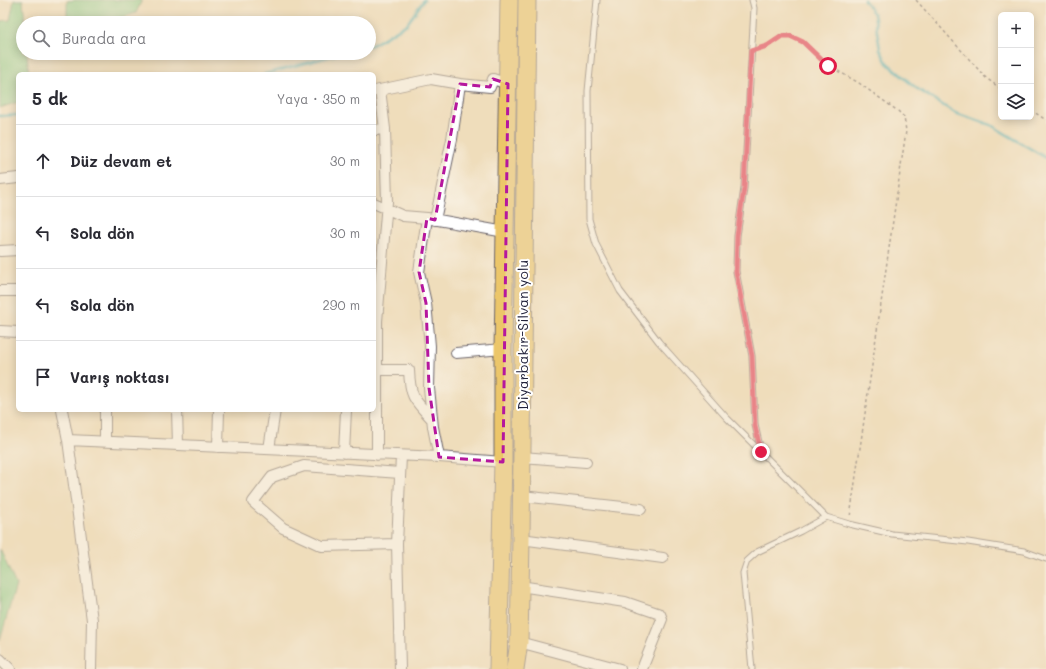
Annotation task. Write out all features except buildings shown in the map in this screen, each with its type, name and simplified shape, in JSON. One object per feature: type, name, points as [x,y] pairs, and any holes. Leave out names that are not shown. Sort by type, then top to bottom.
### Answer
[{"type":"highway","name":"Diyarbakır-Silvan yolu","points":[[498,669],[503,462],[503,349],[509,0]]},
{"type":"highway","name":"Diyarbakır-Silvan yolu","points":[[515,669],[519,642],[522,496],[527,0]]},
{"type":"street","points":[[376,346],[386,209],[385,129],[377,91],[431,78],[460,84],[490,87],[493,79],[508,84]]},
{"type":"street","points":[[438,457],[429,388],[429,339],[426,303],[419,272],[431,219],[452,140],[460,84]]},
{"type":"street","points":[[376,130],[385,129]]},
{"type":"street","points":[[0,180],[16,178]]},
{"type":"street","points":[[376,205],[403,216],[431,219],[505,232]]},
{"type":"street","points":[[0,251],[16,250]]},
{"type":"street","points":[[0,291],[16,291]]},
{"type":"street","points":[[0,331],[16,332]]},
{"type":"street","points":[[456,353],[503,349]]},
{"type":"street","points":[[376,370],[409,370],[410,389],[415,402],[432,419]]},
{"type":"street","points":[[62,412],[68,440],[92,620],[91,669]]},
{"type":"street","points":[[105,412],[105,442]]},
{"type":"street","points":[[177,412],[178,445]]},
{"type":"street","points":[[218,447],[219,412]]},
{"type":"street","points":[[269,450],[275,412]]},
{"type":"street","points":[[344,453],[346,412]]},
{"type":"street","points":[[376,412],[377,455]]},
{"type":"street","points":[[68,440],[438,457],[503,462]]},
{"type":"street","points":[[400,669],[397,544],[401,456]]},
{"type":"street","points":[[522,457],[586,462]]},
{"type":"street","points":[[397,544],[322,546],[284,528],[253,502],[272,476],[304,466],[400,473]]},
{"type":"street","points":[[522,496],[641,509]]},
{"type":"street","points":[[521,539],[663,558]]},
{"type":"street","points":[[520,586],[625,602],[660,614],[662,619],[642,669]]},
{"type":"street","points":[[519,642],[620,669]]},
{"type":"street","points":[[0,659],[10,669]]},
{"type":"lane","points":[[597,0],[588,91],[589,219],[596,244],[620,291],[659,342],[761,452],[826,517],[892,534],[968,542],[1024,551],[1046,559]]},
{"type":"lane","points":[[752,0],[754,8],[744,188],[737,236],[736,272],[752,356],[755,426],[761,452]]},
{"type":"lane","points":[[752,669],[743,573],[747,561],[757,552],[826,517]]},
{"type":"path","points":[[916,0],[986,78],[998,87]]},
{"type":"path","points":[[751,51],[767,46],[782,36],[790,36],[803,42],[828,66],[859,83],[898,111],[906,122],[906,131],[849,524]]},
{"type":"path","points":[[1034,112],[1046,120]]},
{"type":"highlighted area","points":[[493,79],[508,84],[503,462],[439,457],[429,388],[426,303],[419,272],[427,218],[435,220],[460,84],[490,87]]},
{"type":"green space","points":[[14,0],[23,0],[24,16],[16,16],[16,60],[28,60],[29,72],[16,72],[16,103],[0,108],[0,21],[10,20]]},
{"type":"green space","points":[[142,0],[136,13],[127,16],[67,16],[67,1]]},
{"type":"green space","points":[[0,549],[16,585],[0,640]]},
{"type":"waterway","points":[[376,43],[407,24],[424,0]]},
{"type":"waterway","points":[[864,0],[874,14],[880,49],[887,63],[916,88],[955,113],[991,125],[1046,158]]},
{"type":"waterway","points":[[272,72],[317,60]]},
{"type":"waterway","points":[[0,116],[16,115]]},
{"type":"route","points":[[761,452],[755,426],[752,356],[745,311],[736,272],[737,236],[744,188],[751,51],[767,46],[782,36],[790,36],[803,42],[828,66]]}]
